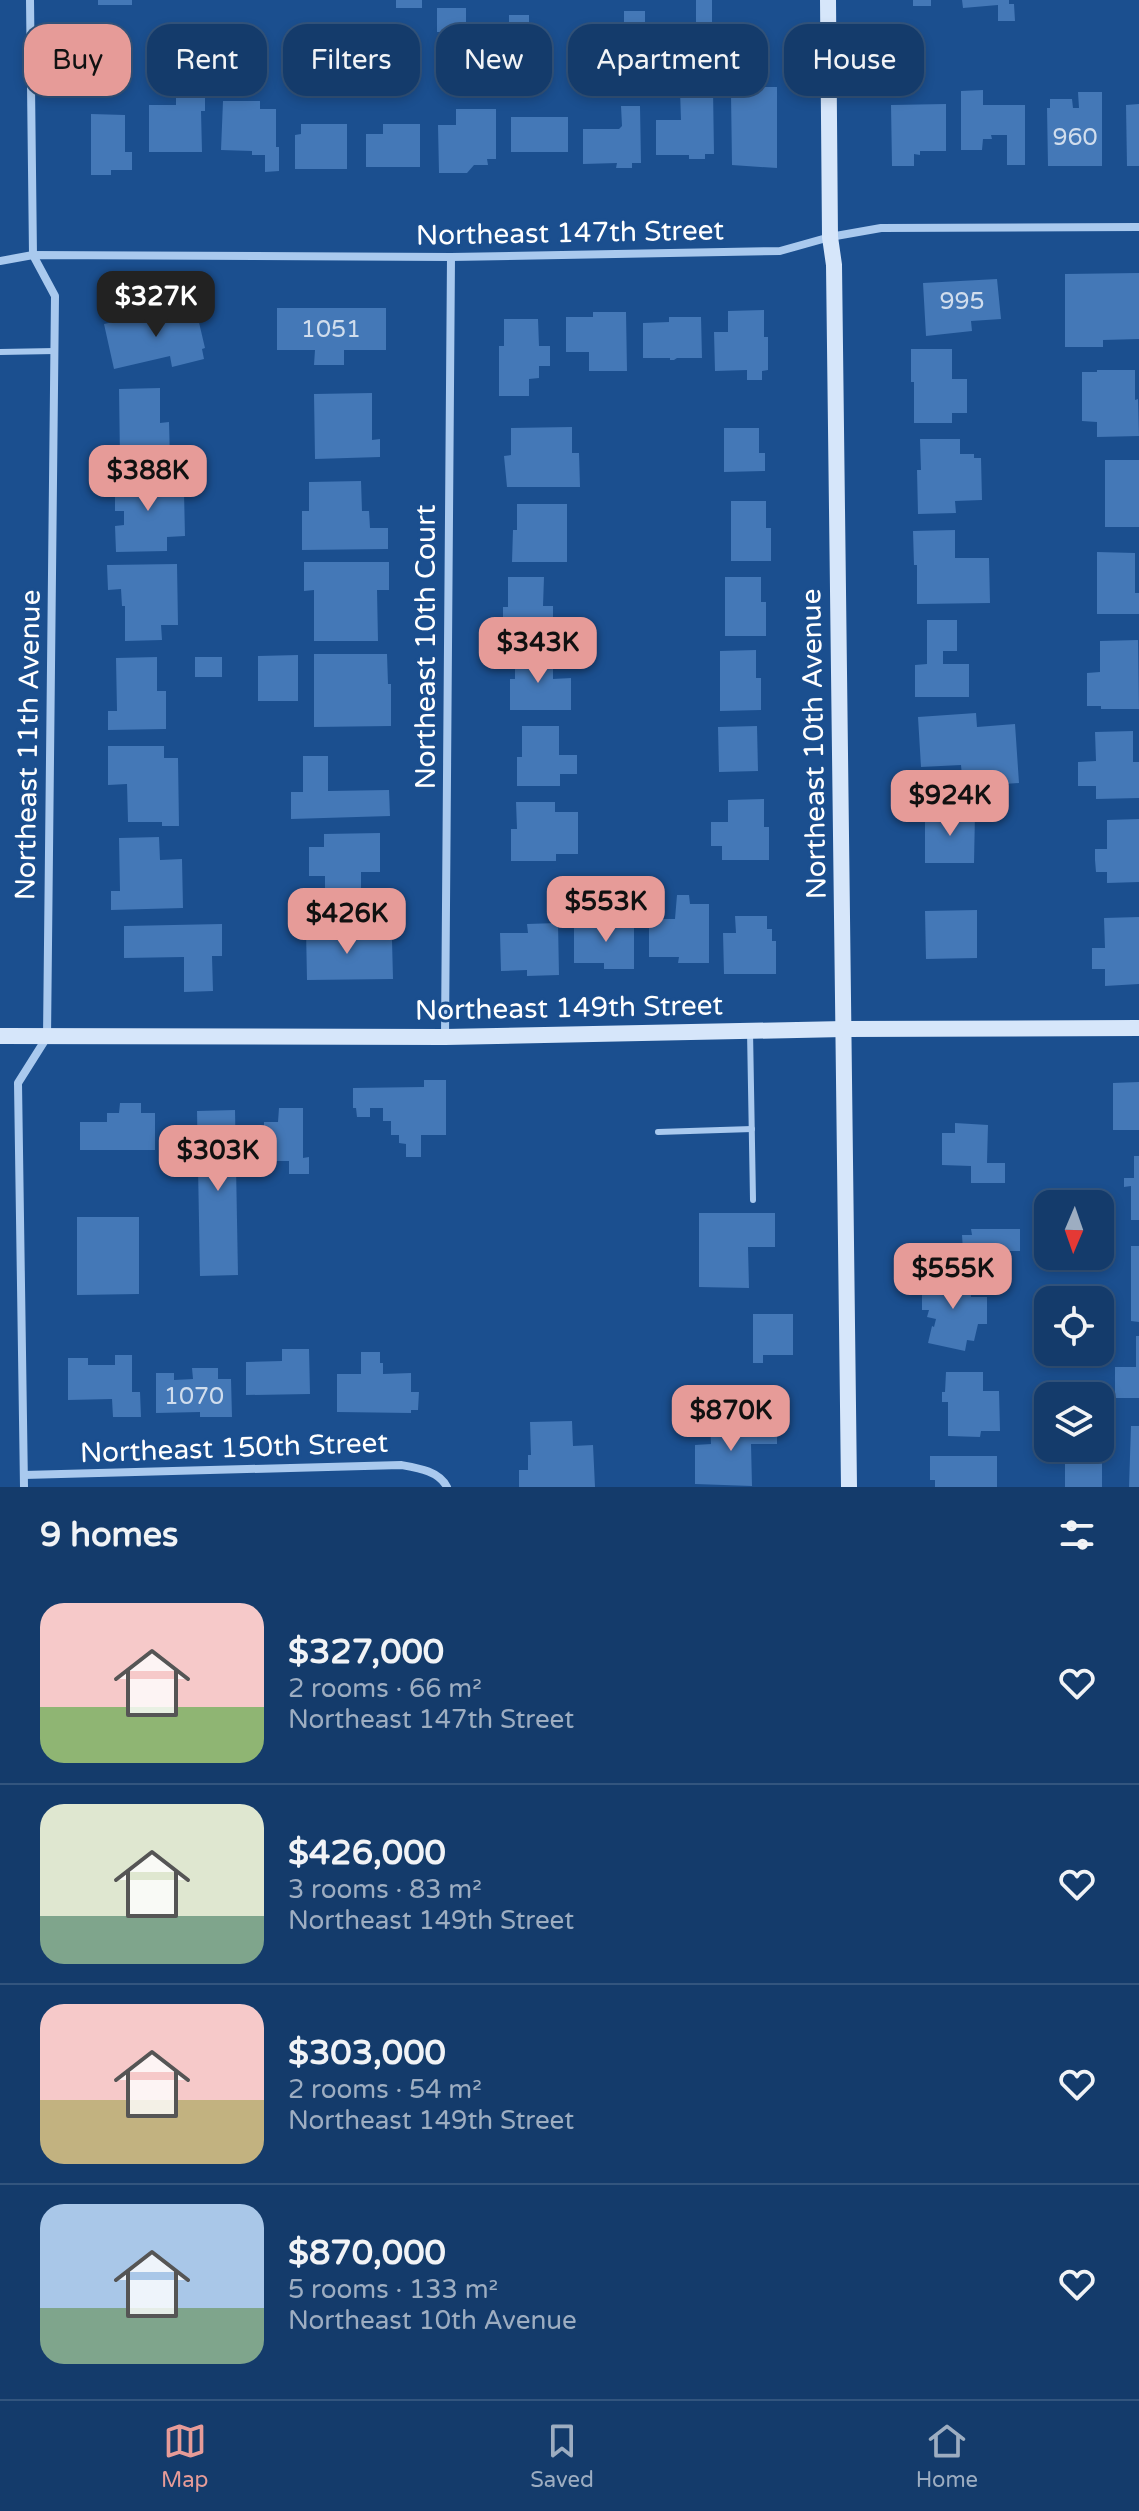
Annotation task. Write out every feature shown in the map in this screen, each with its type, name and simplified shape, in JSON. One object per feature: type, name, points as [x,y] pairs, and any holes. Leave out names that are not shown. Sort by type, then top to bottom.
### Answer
[{"type":"street","name":"Northeast 11th Avenue","points":[[30,0],[33,255],[55,296],[47,1037]]},
{"type":"street","name":"Northeast 10th Avenue","points":[[828,0],[849,1487]]},
{"type":"street","name":"Northeast 147th Street","points":[[0,261],[33,255],[451,257],[780,251],[830,237],[881,228],[1139,227]]},
{"type":"street","name":"Northeast 10th Court","points":[[445,1037],[451,257]]},
{"type":"street","name":"Northeast 149th Street","points":[[0,1036],[445,1037],[844,1029],[1139,1028]]},
{"type":"street","points":[[24,1487],[18,1083],[47,1037]]},
{"type":"street","name":"Northeast 150th Street","points":[[24,1475],[401,1465],[421,1469],[445,1483]]},
{"type":"lane","points":[[0,352],[55,351]]},
{"type":"lane","points":[[750,1031],[753,1200]]},
{"type":"lane","points":[[658,1132],[752,1129]]},
{"type":"building","points":[[98,0],[132,0],[132,5],[98,5]]},
{"type":"building","points":[[396,0],[422,0],[422,8],[396,8]]},
{"type":"building","points":[[696,0],[712,0],[712,24],[696,24]]},
{"type":"building","points":[[913,0],[931,0],[931,6],[913,6]]},
{"type":"building","points":[[962,0],[1009,0],[1009,4],[1014,4],[1015,21],[998,21],[998,5],[963,8]]},
{"type":"building","points":[[437,8],[466,8],[466,24],[437,24]]},
{"type":"building","points":[[624,11],[645,11],[645,24],[624,24]]},
{"type":"building","points":[[509,15],[529,15],[529,24],[509,24]]},
{"type":"building","points":[[768,87],[777,87],[777,168],[732,165],[731,96],[768,96]]},
{"type":"building","points":[[983,90],[983,105],[1025,105],[1025,165],[1007,165],[1007,135],[991,135],[992,139],[983,139],[982,150],[961,150],[961,91]]},
{"type":"building","points":[[1078,92],[1102,92],[1102,166],[1048,166],[1047,108],[1050,108],[1050,99],[1072,99],[1073,108],[1079,108]]},
{"type":"building","points":[[176,96],[205,96],[205,111],[201,111],[202,152],[149,152],[149,105],[176,105]]},
{"type":"building","points":[[680,96],[713,96],[714,154],[705,154],[705,159],[689,159],[689,155],[656,155],[656,120],[681,120]]},
{"type":"building","points":[[223,101],[260,101],[260,109],[276,109],[279,171],[265,172],[265,155],[252,155],[252,151],[221,150]]},
{"type":"building","points":[[946,104],[946,151],[920,151],[920,155],[914,154],[914,166],[892,166],[891,105]]},
{"type":"building","points":[[1139,104],[1139,166],[1127,166],[1126,105]]},
{"type":"building","points":[[621,106],[640,106],[641,163],[632,163],[632,168],[616,168],[617,163],[583,164],[583,129],[619,129],[622,126]]},
{"type":"building","points":[[456,109],[496,109],[496,159],[487,159],[488,165],[474,165],[467,173],[439,173],[438,125],[456,125]]},
{"type":"building","points":[[91,114],[125,115],[125,152],[132,152],[132,170],[111,170],[111,175],[91,175]]},
{"type":"building","points":[[511,117],[568,117],[568,152],[511,152]]},
{"type":"building","points":[[301,124],[347,124],[347,169],[295,169],[295,135],[301,134]]},
{"type":"building","points":[[383,124],[420,124],[420,167],[366,167],[366,134],[383,134]]},
{"type":"building","points":[[1139,273],[1139,339],[1103,340],[1103,347],[1065,347],[1065,274]]},
{"type":"building","points":[[997,279],[1001,319],[971,321],[972,331],[926,336],[923,283]]},
{"type":"building","points":[[180,307],[182,317],[197,314],[205,348],[202,349],[204,359],[172,367],[170,356],[114,369],[104,324]]},
{"type":"building","points":[[277,308],[386,308],[386,350],[344,350],[344,365],[314,365],[315,350],[277,350]]},
{"type":"building","points":[[764,310],[768,370],[762,371],[762,380],[747,380],[747,370],[715,371],[714,332],[728,332],[728,311]]},
{"type":"building","points":[[593,312],[626,312],[627,371],[589,371],[589,352],[566,352],[566,317],[593,317]]},
{"type":"building","points":[[669,317],[701,317],[702,358],[643,358],[643,323],[669,322]]},
{"type":"building","points":[[504,319],[538,319],[539,346],[550,346],[550,366],[539,366],[539,378],[529,379],[529,396],[499,396],[499,346],[504,346]]},
{"type":"building","points":[[911,349],[952,349],[952,379],[967,379],[967,413],[952,413],[952,423],[914,423]]},
{"type":"building","points":[[1135,370],[1139,436],[1097,437],[1097,422],[1082,421],[1082,372]]},
{"type":"building","points":[[160,388],[160,423],[169,422],[170,460],[120,459],[119,389]]},
{"type":"building","points":[[372,393],[372,440],[380,439],[380,457],[315,459],[314,394]]},
{"type":"building","points":[[572,427],[572,453],[579,453],[580,487],[507,487],[504,456],[511,455],[511,428]]},
{"type":"building","points":[[724,428],[759,428],[759,453],[765,453],[765,471],[724,472]]},
{"type":"building","points":[[920,439],[960,439],[960,454],[974,454],[974,458],[981,458],[982,500],[955,501],[956,513],[918,514]]},
{"type":"building","points":[[1105,460],[1139,460],[1139,527],[1105,527]]},
{"type":"building","points":[[174,476],[175,492],[184,492],[185,536],[167,537],[167,551],[116,552],[115,526],[124,525],[124,511],[115,511],[115,477]]},
{"type":"building","points":[[361,481],[362,511],[369,511],[370,528],[388,528],[388,549],[302,550],[302,511],[309,511],[309,482]]},
{"type":"building","points":[[731,501],[766,501],[766,528],[771,528],[771,561],[731,561]]},
{"type":"building","points":[[517,504],[567,504],[567,562],[512,562]]},
{"type":"building","points":[[955,530],[955,558],[989,558],[990,603],[917,604],[913,531]]},
{"type":"building","points":[[1097,552],[1135,553],[1135,593],[1139,593],[1139,614],[1097,614]]},
{"type":"building","points":[[304,562],[389,562],[389,590],[377,590],[378,641],[314,641],[314,590],[304,591]]},
{"type":"building","points":[[177,564],[178,625],[161,625],[162,640],[125,641],[125,606],[122,606],[121,589],[108,590],[107,565]]},
{"type":"building","points":[[508,577],[544,577],[543,606],[553,606],[553,624],[544,624],[544,637],[503,637],[503,607],[508,607]]},
{"type":"building","points":[[725,577],[761,577],[761,602],[766,602],[766,636],[725,636]]},
{"type":"building","points":[[927,620],[957,620],[957,651],[943,651],[943,664],[969,664],[969,697],[915,697],[915,665],[927,664]]},
{"type":"building","points":[[1138,640],[1139,709],[1087,706],[1087,673],[1100,672],[1100,641]]},
{"type":"building","points":[[756,650],[756,678],[761,678],[761,710],[720,711],[720,651]]},
{"type":"building","points":[[314,654],[387,654],[391,726],[314,727]]},
{"type":"building","points":[[515,654],[553,654],[553,679],[571,678],[571,710],[510,710],[510,679],[515,679]]},
{"type":"building","points":[[298,655],[298,701],[258,701],[258,656]]},
{"type":"building","points":[[157,657],[157,691],[166,691],[166,729],[108,730],[108,711],[117,711],[116,658]]},
{"type":"building","points":[[195,657],[222,657],[222,677],[195,677]]},
{"type":"building","points":[[976,713],[977,727],[1015,724],[1019,783],[963,787],[961,765],[921,767],[918,717]]},
{"type":"building","points":[[522,726],[559,726],[559,755],[577,755],[577,774],[560,774],[560,786],[517,786],[517,757],[522,757]]},
{"type":"building","points":[[757,726],[758,771],[719,772],[718,727]]},
{"type":"building","points":[[1133,731],[1133,762],[1139,762],[1139,798],[1096,799],[1096,786],[1078,786],[1078,762],[1096,761],[1095,732]]},
{"type":"building","points":[[108,746],[164,746],[164,758],[178,758],[179,826],[162,826],[162,822],[128,822],[127,784],[108,785]]},
{"type":"building","points":[[303,756],[328,756],[328,791],[389,790],[390,816],[291,819],[291,792],[303,792]]},
{"type":"building","points":[[764,799],[764,827],[769,827],[769,860],[722,860],[722,846],[711,846],[711,822],[728,822],[728,800]]},
{"type":"building","points":[[516,802],[555,802],[555,812],[578,812],[578,854],[556,854],[556,861],[511,861],[511,829],[517,829]]},
{"type":"building","points":[[925,812],[975,813],[974,863],[925,863]]},
{"type":"building","points":[[1139,819],[1139,882],[1107,883],[1107,872],[1096,872],[1095,849],[1107,849],[1107,820]]},
{"type":"building","points":[[380,833],[380,872],[361,872],[361,909],[325,909],[325,876],[309,876],[309,847],[324,847],[324,834]]},
{"type":"building","points":[[159,837],[160,860],[182,859],[183,908],[111,910],[111,891],[120,891],[119,838]]},
{"type":"building","points":[[573,886],[592,888],[591,906],[572,904]]},
{"type":"building","points":[[677,895],[689,895],[690,904],[709,904],[709,963],[678,963],[679,957],[649,957],[649,919],[675,919]]},
{"type":"building","points":[[977,910],[977,958],[926,959],[925,911]]},
{"type":"building","points":[[603,916],[621,916],[622,925],[634,926],[634,969],[604,969],[604,963],[574,963],[574,926],[603,927]]},
{"type":"building","points":[[735,916],[767,916],[767,929],[772,929],[772,941],[776,941],[776,974],[724,974],[723,933],[736,933]]},
{"type":"building","points":[[1139,917],[1139,984],[1105,986],[1105,969],[1092,969],[1092,948],[1105,948],[1104,918]]},
{"type":"building","points":[[558,923],[559,975],[527,976],[527,970],[501,971],[500,933],[528,933],[527,924]]},
{"type":"building","points":[[222,924],[222,956],[212,956],[213,991],[184,992],[184,957],[124,958],[124,926]]},
{"type":"building","points":[[334,925],[357,925],[357,940],[392,940],[393,979],[307,980],[306,929],[334,929]]},
{"type":"building","points":[[424,1080],[446,1080],[446,1135],[421,1135],[421,1157],[406,1157],[406,1144],[399,1143],[399,1135],[391,1135],[391,1121],[383,1121],[383,1108],[370,1108],[370,1117],[357,1117],[356,1108],[353,1108],[353,1088],[424,1087]]},
{"type":"building","points":[[1139,1082],[1139,1130],[1113,1130],[1113,1083]]},
{"type":"building","points":[[120,1103],[141,1103],[141,1113],[155,1113],[155,1150],[80,1150],[80,1122],[107,1122],[107,1113],[119,1113]]},
{"type":"building","points":[[279,1108],[303,1108],[303,1158],[309,1157],[309,1174],[289,1174],[289,1161],[264,1161],[264,1122],[278,1122]]},
{"type":"building","points":[[235,1110],[238,1275],[200,1276],[197,1111]]},
{"type":"building","points":[[955,1123],[988,1125],[987,1163],[1005,1163],[1005,1183],[971,1183],[971,1166],[942,1165],[942,1133],[955,1133]]},
{"type":"building","points":[[1134,1156],[1139,1156],[1139,1220],[1131,1220],[1131,1186],[1124,1187],[1124,1178],[1134,1178]]},
{"type":"building","points":[[699,1213],[775,1213],[775,1247],[748,1247],[749,1288],[699,1287]]},
{"type":"building","points":[[77,1217],[139,1217],[139,1294],[77,1295]]},
{"type":"building","points":[[971,1229],[1020,1229],[1020,1251],[963,1251],[962,1235],[972,1235]]},
{"type":"building","points":[[1131,1246],[1139,1246],[1139,1322],[1131,1321]]},
{"type":"building","points":[[922,1278],[970,1278],[971,1297],[987,1297],[987,1324],[978,1324],[974,1341],[967,1340],[965,1351],[928,1343],[936,1319],[927,1317],[929,1310],[922,1310]]},
{"type":"building","points":[[753,1314],[793,1314],[793,1355],[763,1355],[763,1363],[753,1363]]},
{"type":"building","points":[[1136,1336],[1139,1336],[1139,1398],[1115,1398],[1115,1367],[1136,1367]]},
{"type":"building","points":[[282,1349],[309,1349],[310,1394],[246,1395],[246,1362],[282,1361]]},
{"type":"building","points":[[361,1352],[380,1352],[383,1374],[411,1373],[411,1392],[419,1392],[418,1410],[411,1410],[411,1413],[337,1412],[337,1374],[361,1374]]},
{"type":"building","points":[[115,1355],[132,1355],[132,1392],[140,1392],[141,1417],[113,1417],[112,1399],[68,1400],[68,1358],[88,1358],[88,1365],[115,1365]]},
{"type":"building","points":[[192,1368],[218,1368],[218,1379],[231,1379],[232,1417],[200,1417],[200,1412],[156,1413],[156,1373],[174,1373],[174,1380],[193,1379]]},
{"type":"building","points":[[946,1372],[983,1372],[983,1391],[999,1391],[1000,1431],[981,1431],[980,1437],[948,1436],[948,1402],[942,1402]]},
{"type":"building","points":[[572,1421],[573,1446],[593,1445],[595,1487],[519,1487],[519,1470],[528,1470],[528,1455],[531,1455],[530,1422]]},
{"type":"building","points":[[777,1422],[777,1444],[751,1444],[752,1486],[695,1484],[695,1445],[711,1444],[710,1423]]},
{"type":"building","points":[[1131,1426],[1139,1426],[1139,1487],[1129,1487]]},
{"type":"building","points":[[930,1456],[997,1456],[997,1487],[935,1487],[935,1480],[930,1480]]},
{"type":"building","points":[[1065,1462],[1102,1462],[1102,1487],[1065,1487]]}]
